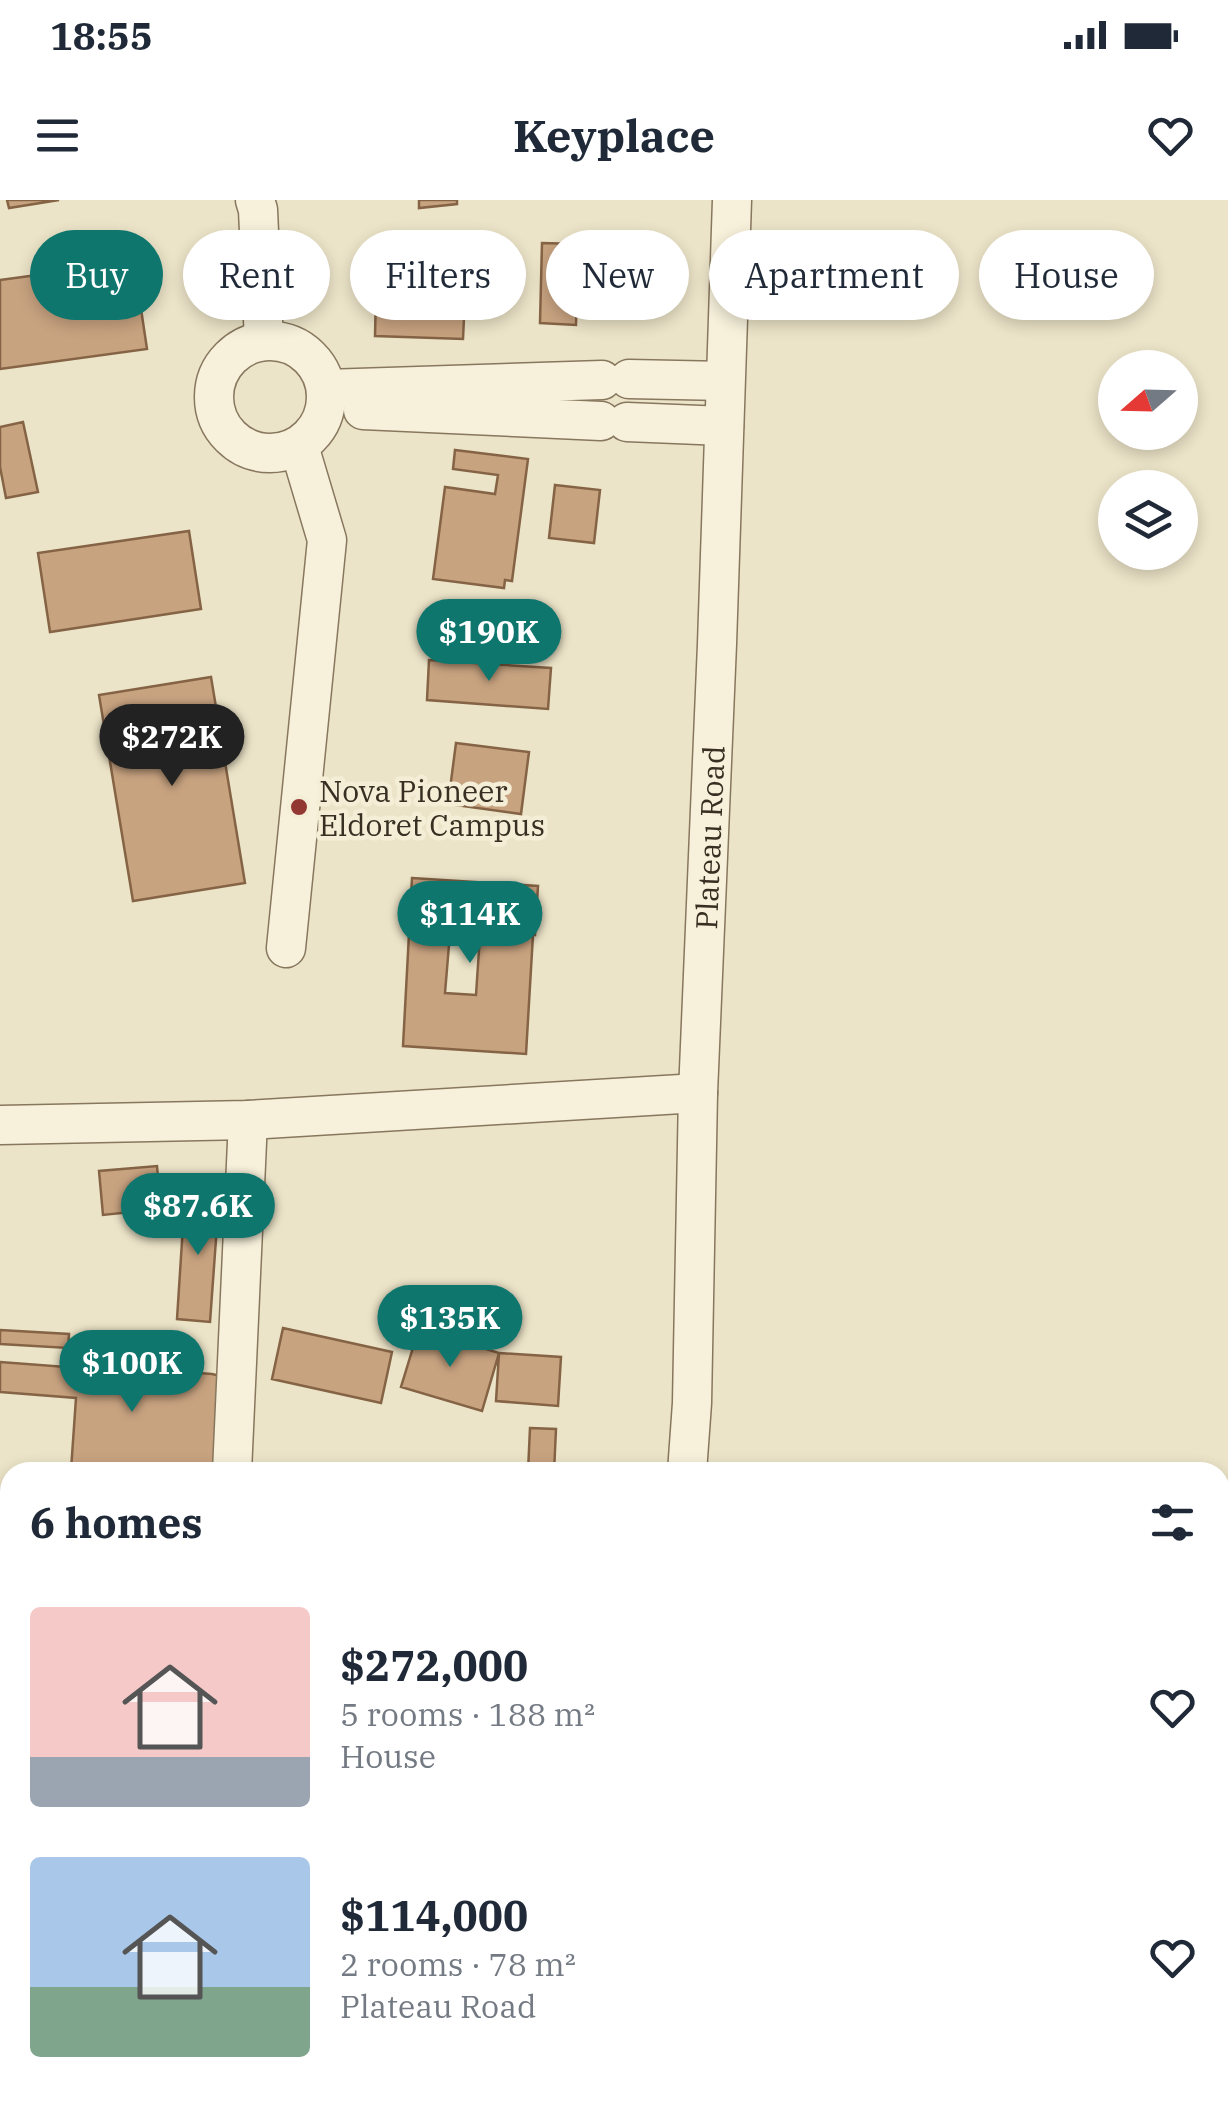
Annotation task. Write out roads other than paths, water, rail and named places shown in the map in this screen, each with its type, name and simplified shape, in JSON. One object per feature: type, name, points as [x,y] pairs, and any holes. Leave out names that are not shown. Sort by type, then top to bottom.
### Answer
[{"type":"street","points":[[255,200],[264,341]]},
{"type":"street","name":"Plateau Road","points":[[688,1462],[732,200]]},
{"type":"street","points":[[264,341],[284,343],[316,365],[325,398],[314,434],[280,453],[253,451],[235,442],[222,427],[215,409],[214,390],[220,371],[232,356],[264,341]]},
{"type":"street","points":[[325,398],[615,379],[724,381]]},
{"type":"street","points":[[325,398],[724,426]]},
{"type":"street","points":[[286,948],[327,540],[298,446]]},
{"type":"street","points":[[0,1125],[248,1120],[698,1094]]},
{"type":"street","points":[[232,1462],[248,1120]]},
{"type":"place","name":"Nova Pioneer Eldoret Campus","points":[[299,807]]}]
